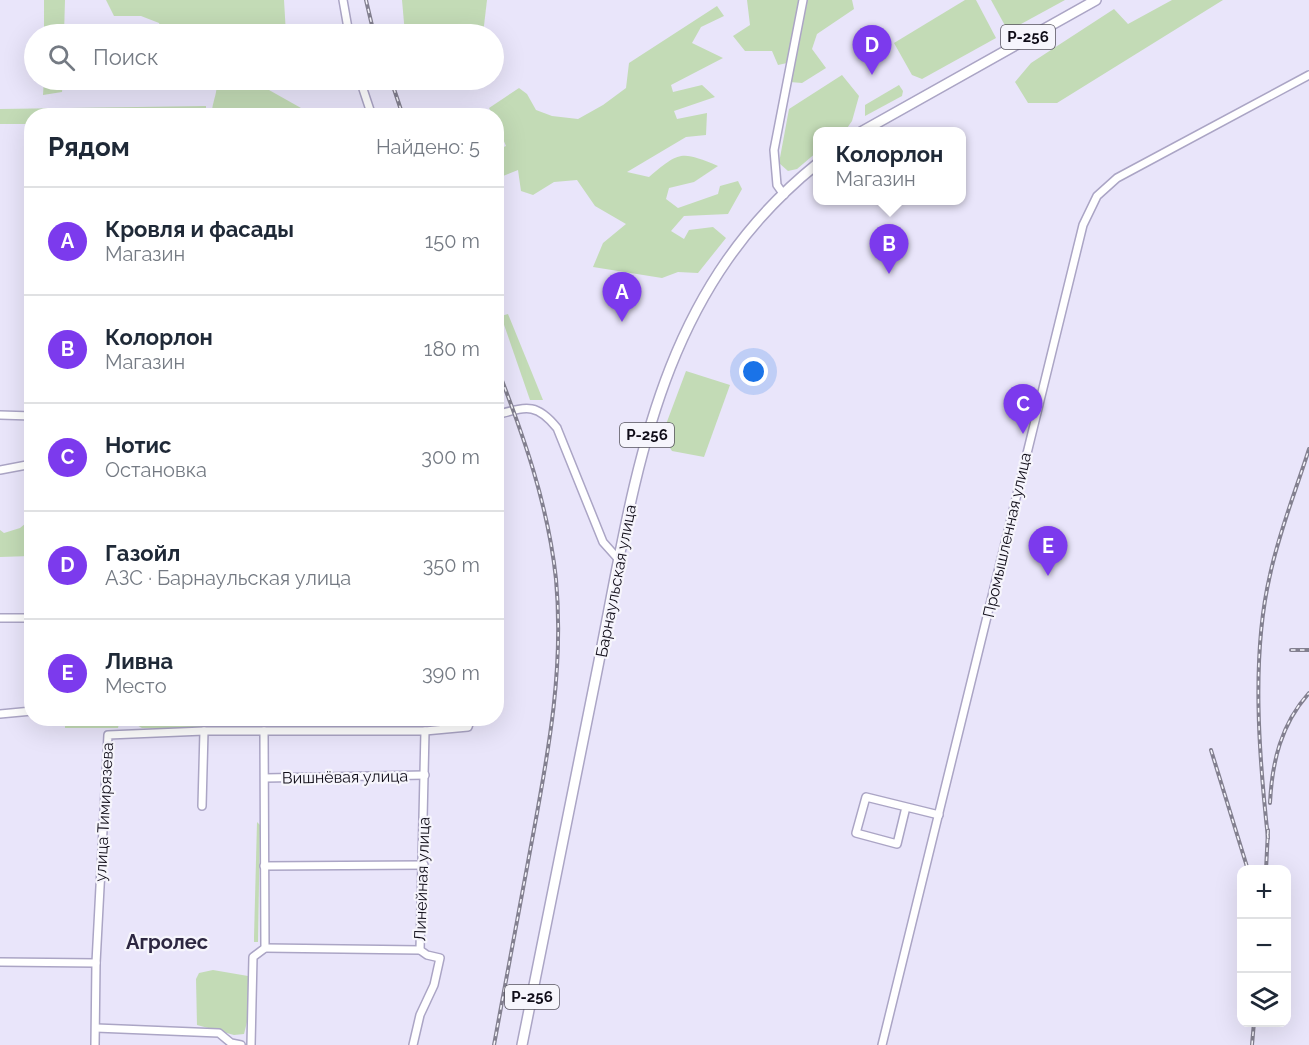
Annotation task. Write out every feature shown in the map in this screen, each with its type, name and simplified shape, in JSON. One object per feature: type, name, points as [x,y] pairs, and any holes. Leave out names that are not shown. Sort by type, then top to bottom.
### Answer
[{"type":"highway","name":"Р-256","points":[[870,127],[1096,0]]},
{"type":"highway","name":"Барнаульская улица","points":[[522,1045],[650,422],[673,355],[693,315],[723,268],[784,195],[813,168]]},
{"type":"street","points":[[343,0],[347,24]]},
{"type":"street","points":[[784,195],[777,185],[774,150],[803,0]]},
{"type":"street","name":"Промышленная улица","points":[[882,1045],[1064,292],[1083,225],[1097,196],[1117,178],[1309,75]]},
{"type":"street","points":[[363,90],[369,108]]},
{"type":"street","points":[[504,413],[530,408],[541,412],[549,419],[556,428],[603,542],[620,561]]},
{"type":"street","points":[[0,416],[24,416]]},
{"type":"street","points":[[0,470],[24,466]]},
{"type":"street","points":[[0,618],[24,618]]},
{"type":"street","points":[[0,714],[24,712]]},
{"type":"street","name":"улица Тимирязева","points":[[95,1045],[96,963],[106,737],[112,734],[204,731],[425,731],[468,726]]},
{"type":"street","points":[[202,806],[204,731]]},
{"type":"street","points":[[264,731],[264,948]]},
{"type":"street","name":"Линейная улица","points":[[413,1045],[420,1015],[434,985],[440,958],[427,955],[420,950],[424,865],[425,731]]},
{"type":"street","name":"Вишнёвая улица","points":[[264,778],[425,775]]},
{"type":"street","points":[[906,807],[897,844],[856,833],[866,797],[939,815]]},
{"type":"street","points":[[264,866],[424,865]]},
{"type":"street","points":[[251,1045],[253,957],[264,948],[420,950]]},
{"type":"street","points":[[0,962],[96,963]]},
{"type":"street","points":[[96,1028],[219,1033],[230,1044],[241,1045]]},
{"type":"green space","points":[[44,0],[65,0],[64,24],[44,24]]},
{"type":"green space","points":[[106,0],[284,0],[285,24],[159,24],[141,16],[114,16]]},
{"type":"green space","points":[[402,0],[487,0],[484,24],[404,24]]},
{"type":"green space","points":[[747,0],[800,0],[787,63],[778,65],[772,51],[745,51],[733,36],[750,25]]},
{"type":"green space","points":[[806,0],[852,0],[854,9],[817,34],[812,49],[826,68],[802,83],[790,82]]},
{"type":"green space","points":[[965,0],[976,0],[996,38],[922,79],[912,75],[894,43]]},
{"type":"green space","points":[[991,0],[1065,0],[1008,31]]},
{"type":"green space","points":[[1172,0],[1223,0],[1057,103],[1028,103],[1015,82],[1031,63],[1114,9],[1128,24]]},
{"type":"green space","points":[[717,6],[724,16],[701,27],[692,43],[723,58],[671,85],[673,92],[702,85],[715,97],[674,111],[677,119],[707,113],[706,135],[686,137],[627,172],[649,177],[668,162],[681,156],[696,158],[718,166],[694,182],[669,188],[666,199],[678,208],[718,194],[720,186],[738,181],[742,189],[728,214],[684,216],[671,231],[684,239],[689,230],[713,227],[726,238],[698,273],[678,272],[662,278],[593,267],[603,243],[626,224],[595,206],[577,180],[554,182],[533,195],[521,191],[518,170],[504,176],[504,147],[506,146],[504,108],[489,108],[519,88],[527,94],[536,110],[552,116],[578,119],[603,105],[626,88],[629,63]]},
{"type":"green space","points":[[842,75],[859,96],[852,121],[848,127],[813,127],[813,155],[797,169],[788,171],[779,163],[789,109]]},
{"type":"green space","points":[[899,85],[903,91],[902,96],[865,116],[865,105]]},
{"type":"green space","points":[[43,90],[62,90],[62,92],[43,95]]},
{"type":"green space","points":[[216,90],[269,90],[301,108],[213,108]]},
{"type":"green space","points":[[206,106],[206,108],[69,108]]},
{"type":"green space","points":[[0,109],[24,109],[24,124],[0,124]]},
{"type":"green space","points":[[508,314],[543,400],[530,400],[504,325],[504,315]]},
{"type":"green space","points":[[686,371],[730,385],[704,457],[672,451],[662,435]]},
{"type":"green space","points":[[24,525],[24,556],[0,557],[0,530],[4,533]]},
{"type":"green space","points":[[65,726],[118,726],[118,728],[65,728]]},
{"type":"green space","points":[[138,726],[243,726],[244,729],[142,728]]},
{"type":"green space","points":[[270,726],[380,726],[380,727]]},
{"type":"green space","points":[[257,822],[260,825],[258,942],[254,942],[254,937]]},
{"type":"green space","points":[[213,970],[248,976],[248,1018],[244,1034],[234,1035],[197,1025],[196,979],[199,973]]},
{"type":"railway","points":[[366,0],[372,24]]},
{"type":"railway","points":[[394,90],[400,108]]},
{"type":"railway","points":[[494,1045],[544,771],[553,708],[558,644],[556,579],[547,524],[525,443],[504,386]]},
{"type":"railway","points":[[1268,838],[1260,740],[1260,639],[1274,559],[1309,449]]},
{"type":"railway","points":[[1291,650],[1309,650]]},
{"type":"railway","points":[[1270,803],[1273,773],[1280,744],[1291,718],[1309,693]]},
{"type":"railway","points":[[1211,750],[1246,865]]},
{"type":"railway","points":[[1266,865],[1268,830]]},
{"type":"railway","points":[[1252,1045],[1254,1027]]},
{"type":"place","name":"Газойл","points":[[872,75]]},
{"type":"place","name":"Колорлон","points":[[889,274]]},
{"type":"place","name":"Кровля и фасады","points":[[622,322]]},
{"type":"place","name":"Нотис","points":[[1023,434]]},
{"type":"place","name":"Ливна","points":[[1048,576]]},
{"type":"district","name":"Агролес","points":[[167,942]]}]
